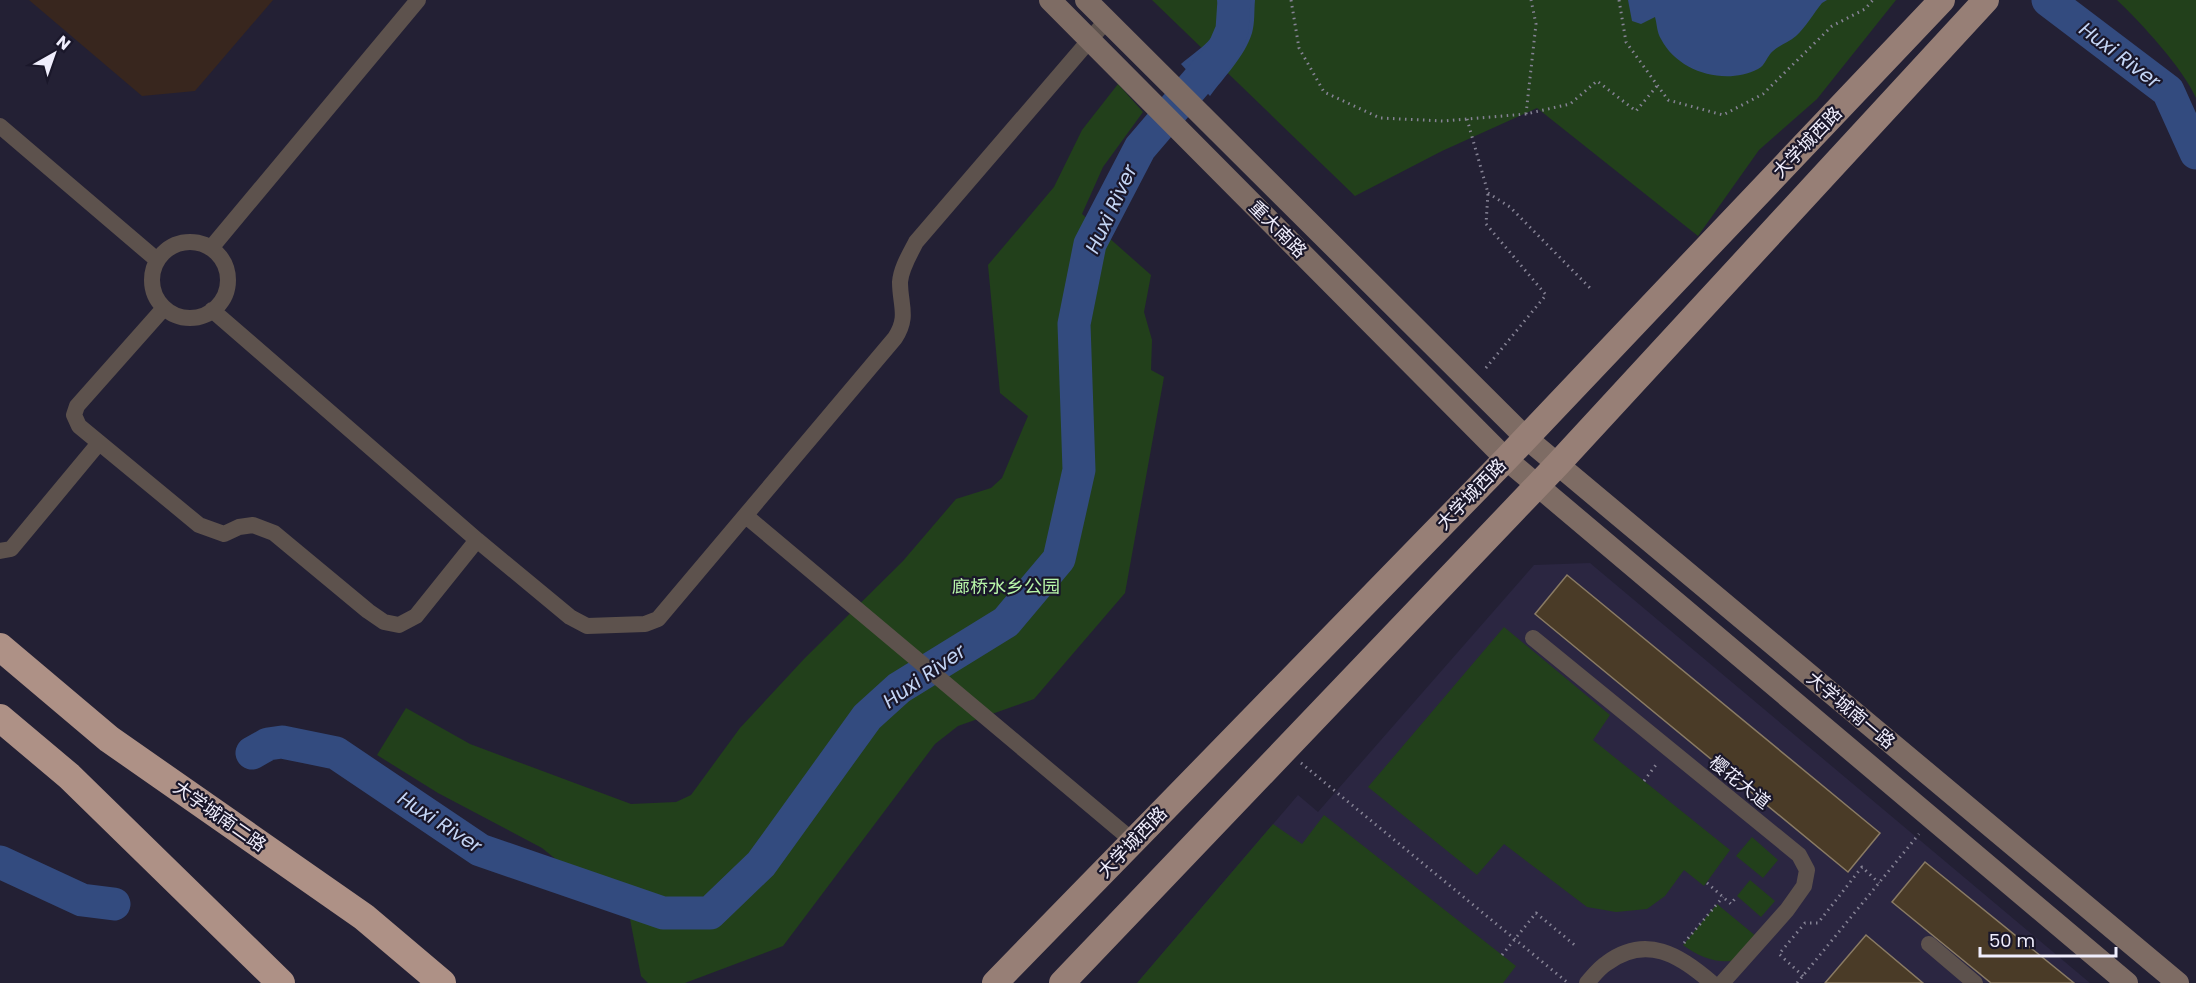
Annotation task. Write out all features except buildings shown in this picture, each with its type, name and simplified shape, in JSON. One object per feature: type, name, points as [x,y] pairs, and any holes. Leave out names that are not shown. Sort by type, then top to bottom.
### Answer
[{"type":"highway","name":"大学城南二路","points":[[0,647],[110,739],[364,917],[442,983]]},
{"type":"highway","points":[[0,718],[69,776],[281,983]]},
{"type":"main road","name":"重大南路","points":[[1050,0],[1506,459]]},
{"type":"main road","name":"重大南路","points":[[1086,0],[1525,437]]},
{"type":"main road","name":"大学城西路","points":[[995,983],[1506,459],[1942,0]]},
{"type":"main road","name":"大学城西路","points":[[1070,980],[1557,465],[1979,8]]},
{"type":"main road","name":"大学城南一路","points":[[1525,437],[2178,983]]},
{"type":"main road","name":"大学城南一路","points":[[1506,459],[2127,983]]},
{"type":"street","points":[[211,248],[418,0]]},
{"type":"street","points":[[212,310],[477,540],[570,617],[587,626],[645,624],[658,619],[895,338],[903,326],[904,308],[900,280],[904,264],[916,242],[1106,21]]},
{"type":"street","points":[[0,126],[157,260]]},
{"type":"street","points":[[200,243],[211,248],[220,256],[228,279],[221,302],[201,316],[188,318],[175,315],[164,308],[156,297],[152,285],[157,260],[166,250],[176,244],[200,243]]},
{"type":"street","points":[[164,308],[77,406],[74,415],[79,426],[200,525],[224,534],[239,527],[253,525],[274,533],[368,612],[384,622],[399,625],[416,616],[477,540]]},
{"type":"street","points":[[0,551],[11,549],[99,443]]},
{"type":"street","points":[[746,516],[1133,841]]},
{"type":"street","name":"樱花大道","points":[[1533,638],[1799,855],[1807,870],[1804,886],[1788,910],[1722,983]]},
{"type":"street","points":[[1929,944],[1975,983]]},
{"type":"street","points":[[1587,983],[1606,963],[1630,950],[1661,950],[1693,966],[1712,983]]},
{"type":"path","points":[[1291,0],[1299,48],[1324,92],[1380,118],[1443,121],[1526,114],[1570,104],[1597,81],[1636,111],[1657,86]]},
{"type":"path","points":[[1526,114],[1536,24],[1531,0]]},
{"type":"path","points":[[1619,0],[1626,42],[1668,100],[1723,115],[1763,94],[1832,26],[1865,9],[1873,0]]},
{"type":"path","points":[[1467,118],[1488,194],[1486,224],[1546,295],[1472,385]]},
{"type":"path","points":[[1488,194],[1510,207],[1592,290]]},
{"type":"path","points":[[1644,781],[1669,749]]},
{"type":"path","points":[[1286,750],[1568,983]]},
{"type":"path","points":[[1797,983],[1931,819]]},
{"type":"path","points":[[1803,976],[1779,954],[1805,923],[1818,922],[1862,867],[1880,883]]},
{"type":"path","points":[[1707,882],[1731,904],[1737,897]]},
{"type":"path","points":[[1675,957],[1723,897]]},
{"type":"path","points":[[1502,955],[1536,913],[1577,947]]},
{"type":"shaded area","points":[[29,0],[273,0],[195,91],[142,96]]},
{"type":"shaded area","points":[[1590,563],[2090,983],[1137,983],[1298,795],[1318,812],[1534,565]]},
{"type":"green space","points":[[1152,0],[1896,0],[1817,99],[1759,150],[1698,236],[1537,108],[1442,151],[1355,196]]},
{"type":"green space","points":[[2117,0],[2196,0],[2196,98],[2171,60]]},
{"type":"green space","name":"廊桥水乡公园","points":[[1118,84],[1143,112],[1103,167],[1082,214],[1151,275],[1144,312],[1152,340],[1151,370],[1164,377],[1125,593],[1034,699],[958,726],[935,744],[783,946],[685,983],[648,983],[641,976],[630,919],[542,848],[438,793],[377,755],[406,708],[470,744],[631,804],[676,802],[691,795],[740,728],[804,659],[903,561],[956,499],[991,488],[1002,478],[1028,416],[1000,393],[988,265],[1054,187],[1082,130]]},
{"type":"green space","points":[[1504,627],[1610,715],[1593,740],[1730,850],[1704,886],[1684,870],[1665,896],[1647,909],[1616,912],[1587,907],[1504,844],[1477,875],[1368,787]]},
{"type":"green space","points":[[1324,815],[1516,966],[1503,983],[1137,983],[1273,824],[1302,844]]},
{"type":"green space","points":[[1752,837],[1778,860],[1763,878],[1736,856]]},
{"type":"green space","points":[[1750,880],[1775,901],[1761,917],[1737,896]]},
{"type":"green space","points":[[1717,904],[1757,937],[1739,960],[1709,959],[1683,945]]},
{"type":"water","points":[[1217,0],[1255,0],[1254,21],[1249,42],[1234,66],[1210,96],[1181,64],[1205,44],[1217,30],[1220,11]]},
{"type":"water","points":[[1628,0],[1827,0],[1822,3],[1800,32],[1773,51],[1760,68],[1745,74],[1717,76],[1704,73],[1679,60],[1660,37],[1655,17],[1641,24],[1632,21]]},
{"type":"waterway","name":"Huxi River","points":[[252,753],[268,744],[282,742],[336,753],[480,850],[663,913],[710,913],[761,864],[867,717],[899,688],[1006,622],[1059,559],[1079,470],[1074,324],[1090,244],[1140,148],[1223,51],[1232,30],[1234,0]]},
{"type":"waterway","name":"Huxi River","points":[[2048,0],[2168,91],[2196,153]]},
{"type":"waterway","name":"Huxi River","points":[[0,862],[82,900],[114,904]]}]
